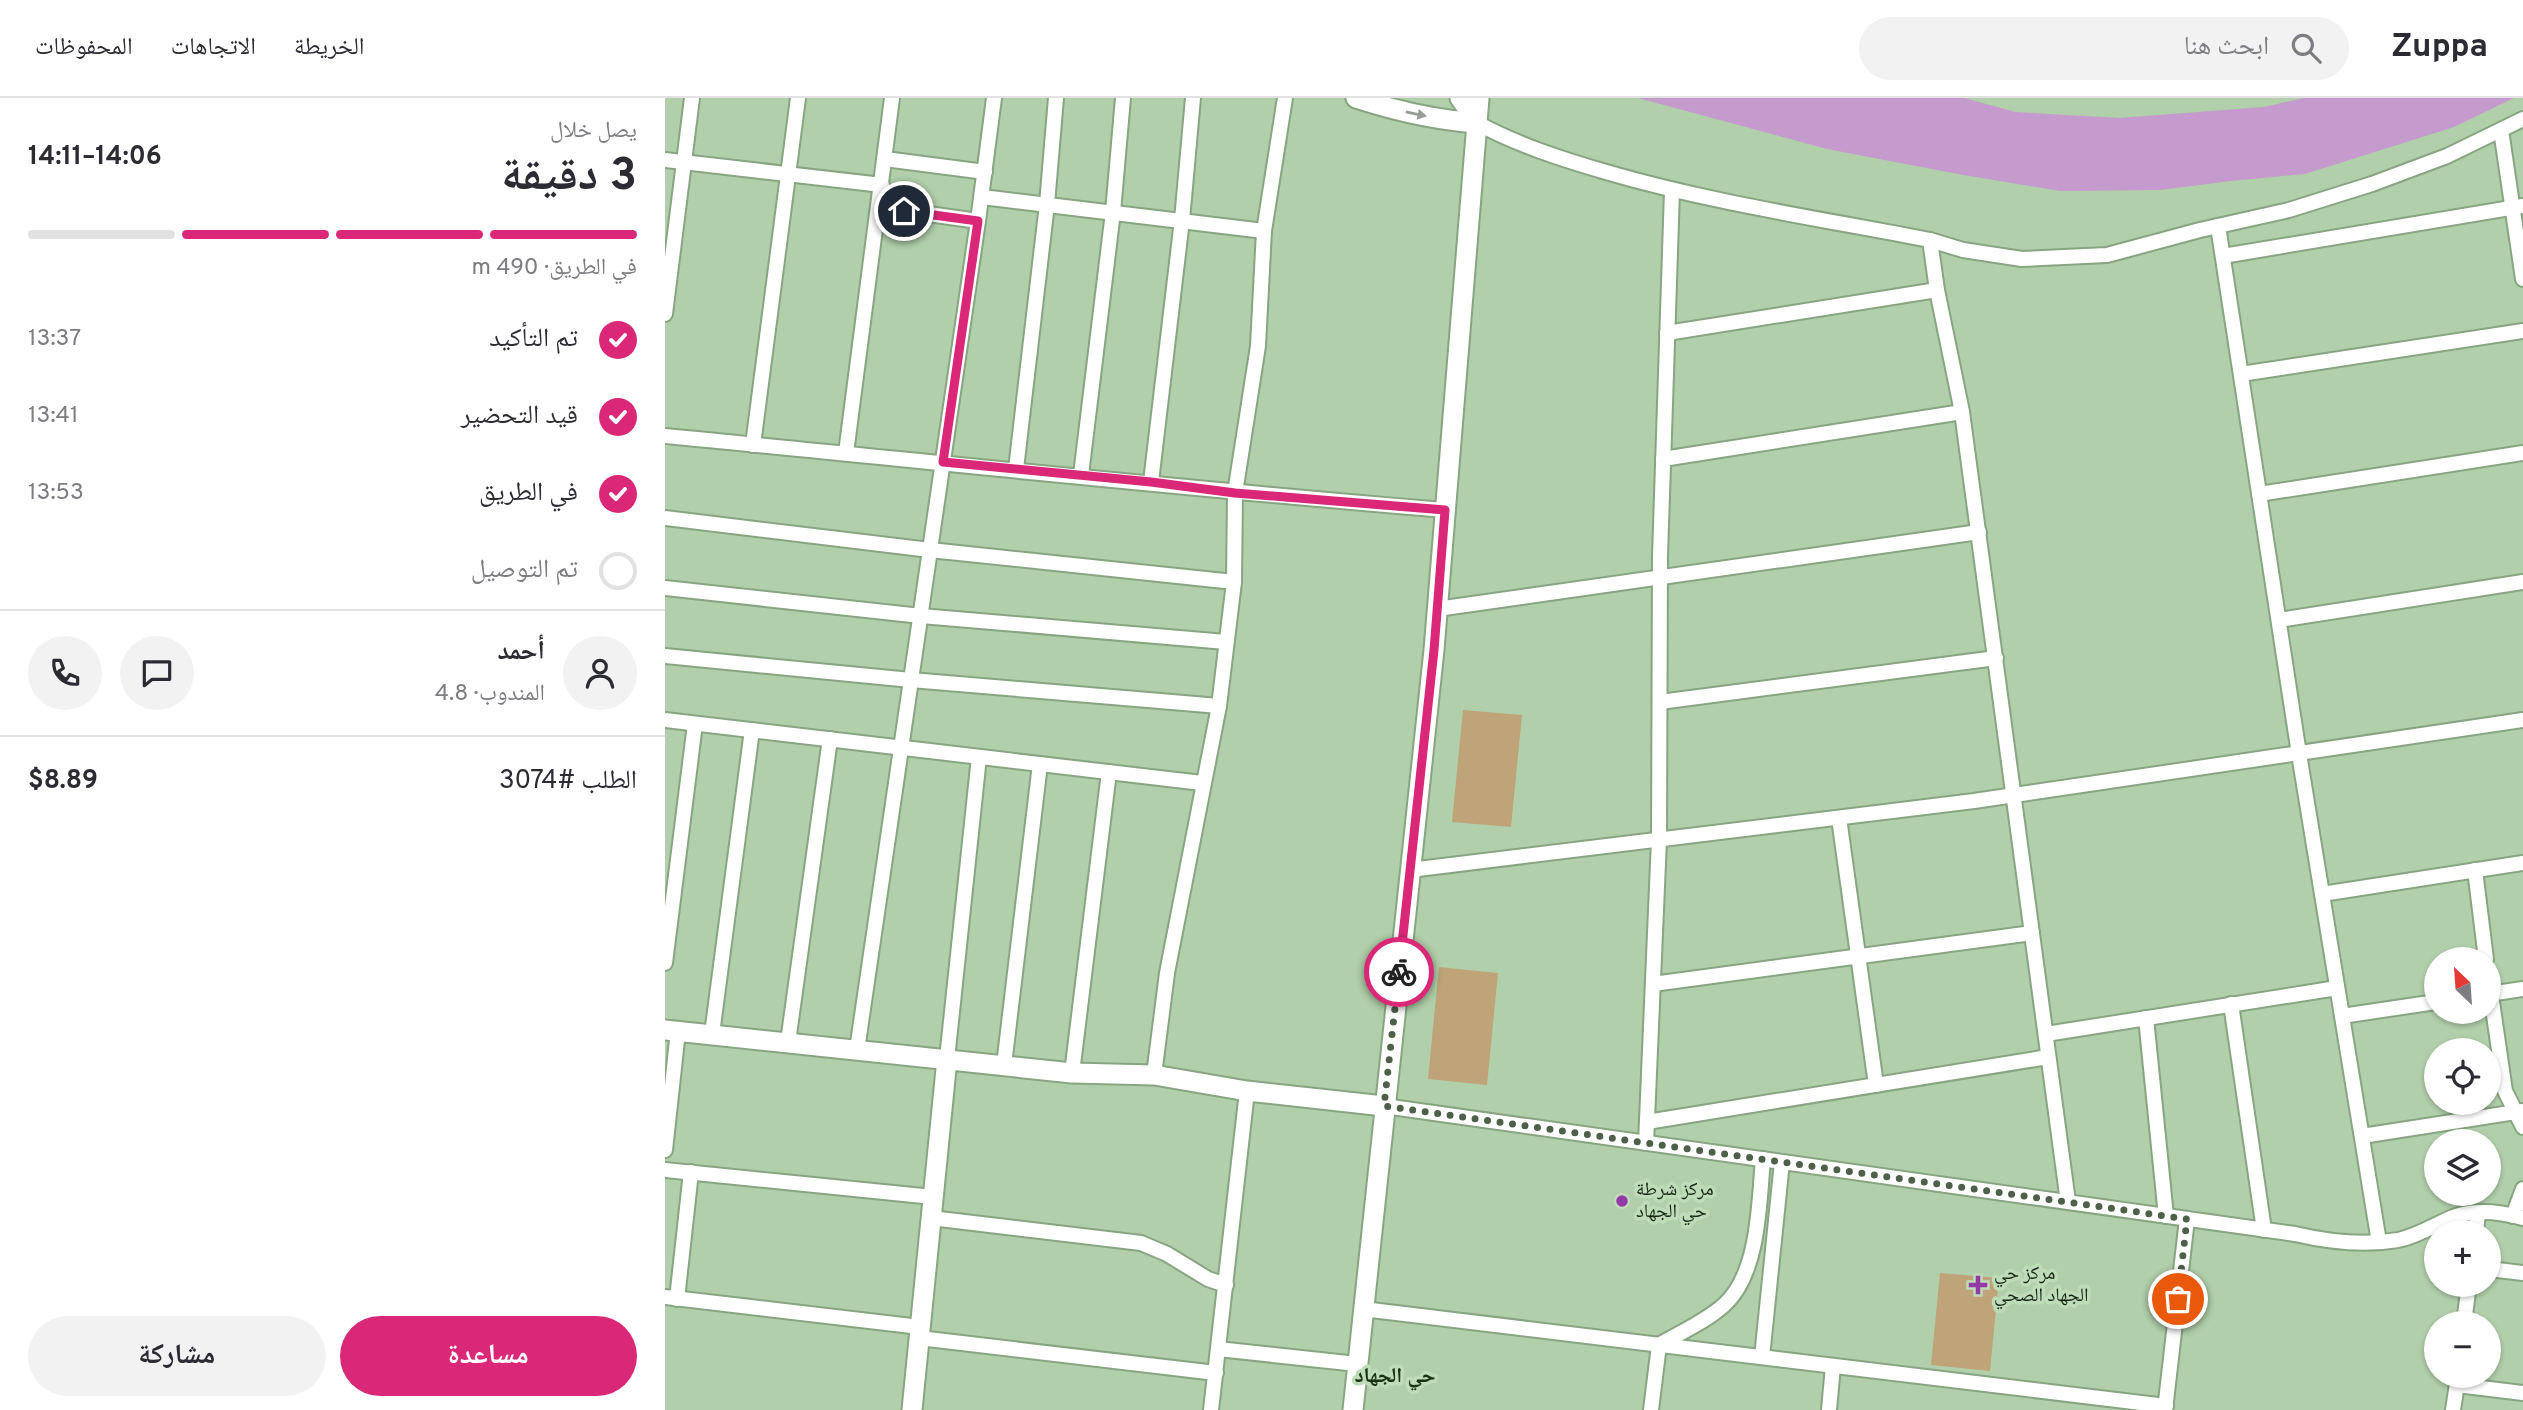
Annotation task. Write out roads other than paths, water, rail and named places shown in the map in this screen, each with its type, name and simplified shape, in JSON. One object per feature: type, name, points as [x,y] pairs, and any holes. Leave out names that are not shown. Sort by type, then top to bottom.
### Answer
[{"type":"street","points":[[665,314],[692,98]]},
{"type":"street","points":[[753,445],[798,98]]},
{"type":"street","points":[[846,453],[892,98]]},
{"type":"street","points":[[857,1050],[982,197],[994,98]]},
{"type":"street","points":[[1016,469],[1047,204],[1056,98]]},
{"type":"street","points":[[1081,475],[1113,212],[1123,98]]},
{"type":"street","points":[[1151,482],[1182,220],[1193,98]]},
{"type":"street","points":[[1154,1075],[1167,973],[1219,706],[1234,582],[1235,493],[1258,346],[1264,232],[1285,98]]},
{"type":"street","points":[[1356,98],[1442,120],[1477,123],[1507,139],[1557,158],[1672,191],[1930,240],[1963,250],[2022,259],[2107,255],[2288,210],[2372,184],[2447,156],[2523,119]]},
{"type":"street","points":[[1459,98],[1477,123]]},
{"type":"street","points":[[1353,1410],[1437,608],[1479,98]]},
{"type":"street","points":[[2501,130],[2518,207],[2523,279]]},
{"type":"street","points":[[885,159],[985,172]]},
{"type":"street","points":[[665,160],[882,185]]},
{"type":"street","points":[[1646,1143],[1659,840],[1660,578],[1672,191]]},
{"type":"street","points":[[982,197],[1264,232]]},
{"type":"street","points":[[879,207],[978,221]]},
{"type":"street","points":[[2223,257],[2518,207]]},
{"type":"street","points":[[2218,226],[2299,754],[2379,1242]]},
{"type":"street","points":[[1930,240],[1937,290],[1962,412],[2068,1202]]},
{"type":"street","points":[[1667,333],[1937,290]]},
{"type":"street","points":[[2241,374],[2523,331]]},
{"type":"street","points":[[1663,459],[1962,412]]},
{"type":"street","points":[[665,436],[1151,482],[1235,493],[1445,510]]},
{"type":"street","points":[[2259,494],[2523,453]]},
{"type":"street","points":[[665,517],[930,550],[1234,582]]},
{"type":"street","points":[[1437,608],[1979,532]]},
{"type":"street","points":[[2279,620],[2523,582]]},
{"type":"street","points":[[665,588],[921,616],[1226,642]]},
{"type":"street","points":[[665,656],[1219,706]]},
{"type":"street","points":[[1660,702],[1996,658]]},
{"type":"street","points":[[665,720],[1202,783]]},
{"type":"street","points":[[1410,870],[2014,795],[2523,720]]},
{"type":"street","points":[[665,963],[695,724]]},
{"type":"street","points":[[712,1034],[752,730]]},
{"type":"street","points":[[788,1042],[829,739]]},
{"type":"street","points":[[912,1410],[979,757]]},
{"type":"street","points":[[1004,1065],[1040,764]]},
{"type":"street","points":[[1072,1073],[1109,772]]},
{"type":"street","points":[[1839,817],[1876,1085]]},
{"type":"street","points":[[2322,894],[2523,863]]},
{"type":"street","points":[[2475,870],[2485,947]]},
{"type":"street","points":[[1653,984],[2032,933]]},
{"type":"street","points":[[2046,1034],[2337,988]]},
{"type":"street","points":[[2501,990],[2523,989]]},
{"type":"street","points":[[2231,1004],[2264,1230]]},
{"type":"street","points":[[2342,1016],[2424,1004]]},
{"type":"street","points":[[2146,1018],[2166,1216]]},
{"type":"street","points":[[2494,1024],[2505,1091],[2520,1112],[2523,1128]]},
{"type":"street","points":[[665,1150],[671,1030],[1072,1073],[1154,1075],[1247,1091],[1384,1106],[2264,1230],[2324,1241],[2359,1244],[2408,1237],[2454,1217],[2478,1213],[2518,1217],[2523,1189]]},
{"type":"street","points":[[1647,1122],[2049,1057]]},
{"type":"street","points":[[1212,1410],[1247,1091]]},
{"type":"street","points":[[2361,1136],[2520,1112]]},
{"type":"street","points":[[1659,1345],[1712,1315],[1727,1302],[1741,1283],[1751,1255],[1763,1159]]},
{"type":"street","points":[[1762,1357],[1782,1162]]},
{"type":"street","points":[[665,1170],[933,1197]]},
{"type":"street","points":[[691,1172],[671,1298],[1216,1373]]},
{"type":"street","points":[[2477,1220],[2478,1213]]},
{"type":"street","points":[[931,1218],[1141,1243],[1167,1254],[1208,1279],[1226,1285]]},
{"type":"street","points":[[1363,1309],[2166,1408],[2187,1219]]},
{"type":"street","points":[[2501,1270],[2523,1273]]},
{"type":"street","points":[[1651,1410],[1659,1345]]},
{"type":"street","points":[[1218,1349],[1357,1364]]},
{"type":"street","points":[[1829,1410],[1833,1366]]},
{"type":"street","points":[[2453,1410],[2456,1388]]},
{"type":"street","points":[[2498,1388],[2523,1393]]},
{"type":"place","name":"مركز شرطة حي الجهاد","points":[[1622,1201]]},
{"type":"place","name":"مركز حي الجهاد الصحي","points":[[1978,1285]]},
{"type":"district","name":"حي الجهاد","points":[[1395,1376]]}]
